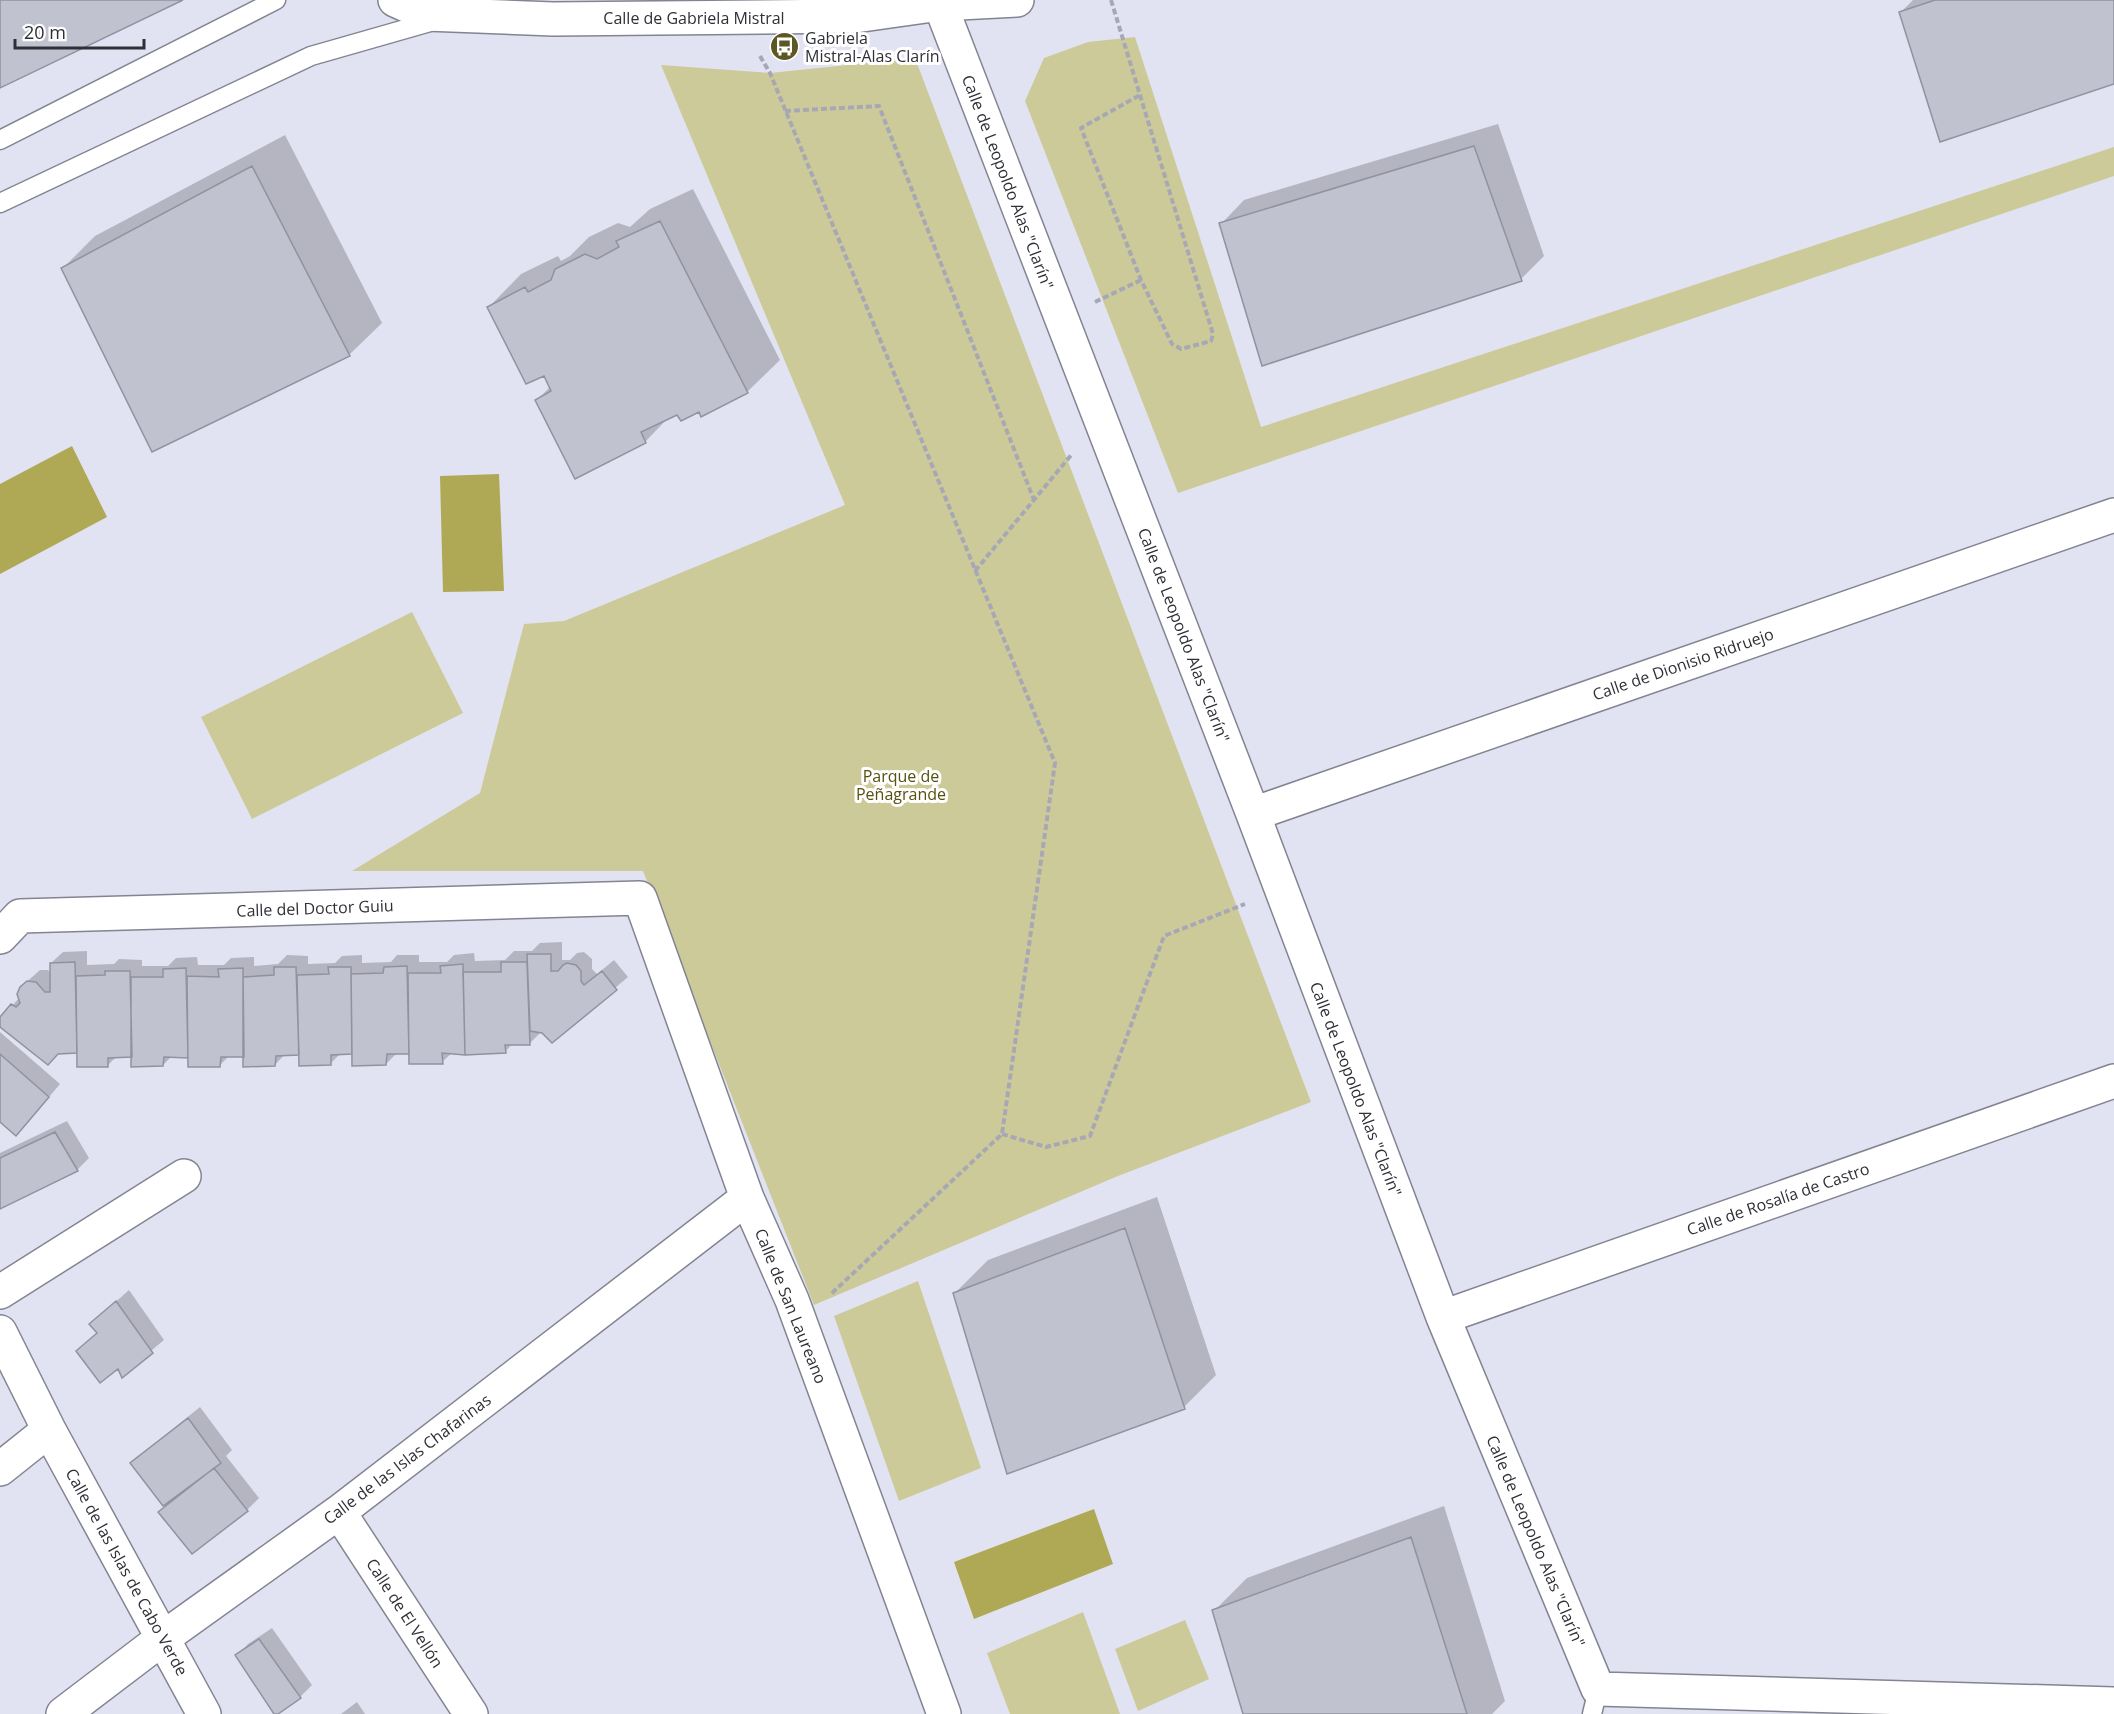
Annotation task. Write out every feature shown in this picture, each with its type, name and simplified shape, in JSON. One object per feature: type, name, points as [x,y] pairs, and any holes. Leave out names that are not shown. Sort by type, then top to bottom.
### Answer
[{"type":"street","name":"Calle de Gabriela Mistral","points":[[394,0],[426,14],[553,19],[855,16],[929,6],[1017,0]]},
{"type":"street","name":"Calle de Gabriela Mistral","points":[[461,15],[500,0]]},
{"type":"street","name":"Calle de Gabriela Mistral","points":[[887,0],[929,6]]},
{"type":"street","name":"Calle de Leopoldo Alas \"Clarín\"","points":[[929,6],[1061,318],[1253,814],[1443,1317],[1595,1702],[2114,1704]]},
{"type":"street","name":"Calle de Dionisio Ridruejo","points":[[1253,814],[2114,515]]},
{"type":"street","name":"Calle del Doctor Guiu","points":[[0,937],[20,916],[640,898]]},
{"type":"street","name":"Calle de San Laureano","points":[[640,898],[747,1198],[792,1300],[944,1714]]},
{"type":"street","name":"Calle de Rosalía de Castro","points":[[1443,1317],[2114,1081]]},
{"type":"street","points":[[0,1292],[184,1176]]},
{"type":"street","name":"Calle de las Islas Chafarinas","points":[[63,1714],[163,1638],[339,1512],[747,1198]]},
{"type":"street","name":"Calle de las Islas de Cabo Verde","points":[[0,1332],[49,1430],[204,1714]]},
{"type":"street","points":[[0,1469],[49,1430]]},
{"type":"street","name":"Calle de El Vellón","points":[[339,1512],[471,1714]]},
{"type":"lane","points":[[0,140],[276,0]]},
{"type":"lane","points":[[0,203],[311,56],[461,15]]},
{"type":"path","points":[[1111,0],[1213,334],[1211,341],[1181,349],[1172,344],[1141,280],[1081,128],[1140,95]]},
{"type":"path","points":[[757,50],[770,73],[1055,763],[1002,1134],[799,1324]]},
{"type":"path","points":[[785,111],[879,106],[1034,500]]},
{"type":"path","points":[[1061,318],[1141,280]]},
{"type":"path","points":[[975,571],[1101,420]]},
{"type":"path","points":[[1002,1134],[1046,1147],[1090,1136],[1164,936],[1281,890]]},
{"type":"green space","points":[[1135,37],[1261,427],[2114,147],[2114,176],[1178,493],[1025,101],[1044,58],[1088,42]]},
{"type":"green space","name":"Parque de Peñagrande","points":[[915,58],[1311,1102],[1118,1176],[814,1305],[643,871],[352,871],[480,793],[524,624],[564,621],[845,505],[661,65],[770,73]]},
{"type":"green space","points":[[412,612],[463,713],[252,819],[201,717]]},
{"type":"green space","points":[[918,1281],[981,1468],[899,1501],[834,1316]]},
{"type":"green space","points":[[1083,1612],[1120,1714],[1010,1714],[987,1653]]},
{"type":"green space","points":[[1185,1620],[1209,1679],[1138,1711],[1115,1649]]},
{"type":"shaded area","points":[[72,446],[107,517],[0,574],[0,484]]},
{"type":"shaded area","points":[[499,474],[504,591],[443,592],[440,476]]},
{"type":"shaded area","points":[[1094,1509],[1113,1564],[974,1619],[954,1562]]},
{"type":"building","points":[[0,0],[183,0],[0,88]]},
{"type":"building","points":[[1935,0],[2114,0],[2114,84],[1940,142],[1899,12]]},
{"type":"building","points":[[1474,146],[1522,281],[1262,366],[1219,223]]},
{"type":"building","points":[[252,166],[350,356],[152,452],[61,268]]},
{"type":"building","points":[[660,221],[748,393],[701,417],[699,412],[681,421],[677,415],[641,432],[646,443],[575,479],[535,400],[551,391],[544,376],[526,384],[487,307],[525,287],[528,292],[551,280],[555,269],[585,254],[597,259],[619,247],[616,241]]},
{"type":"building","points":[[527,954],[551,954],[551,971],[558,971],[567,963],[576,965],[581,971],[581,981],[584,985],[602,971],[617,990],[552,1043],[542,1033],[530,1031]]},
{"type":"building","points":[[75,962],[77,1053],[58,1054],[48,1065],[0,1027],[0,1017],[11,1004],[16,1007],[20,1003],[17,994],[20,987],[27,981],[36,982],[45,992],[50,992],[50,963]]},
{"type":"building","points":[[501,962],[527,962],[530,1045],[505,1045],[506,1053],[465,1055],[463,972],[501,972]]},
{"type":"building","points":[[463,964],[465,1055],[442,1053],[443,1064],[409,1064],[408,973],[441,973],[440,966]]},
{"type":"building","points":[[407,966],[409,1054],[387,1054],[386,1065],[352,1066],[351,974],[383,973],[384,967]]},
{"type":"building","points":[[274,967],[296,967],[299,1055],[276,1056],[275,1066],[243,1067],[243,977],[274,975]]},
{"type":"building","points":[[328,967],[351,967],[352,1054],[331,1055],[331,1065],[299,1066],[297,975],[329,974]]},
{"type":"building","points":[[186,968],[188,1058],[164,1057],[163,1066],[131,1067],[131,977],[163,977],[163,969]]},
{"type":"building","points":[[243,968],[244,1057],[221,1057],[220,1067],[188,1067],[187,976],[219,977],[218,969]]},
{"type":"building","points":[[105,971],[130,971],[132,1057],[108,1058],[108,1067],[77,1067],[76,976],[105,975]]},
{"type":"building","points":[[0,1054],[49,1097],[16,1136],[0,1122]]},
{"type":"building","points":[[55,1132],[78,1171],[0,1209],[0,1158]]},
{"type":"building","points":[[1125,1228],[1185,1409],[1007,1474],[953,1293]]},
{"type":"building","points":[[116,1301],[153,1353],[122,1378],[118,1369],[100,1383],[76,1351],[97,1333],[89,1324]]},
{"type":"building","points":[[188,1418],[221,1463],[163,1506],[130,1463]]},
{"type":"building","points":[[214,1468],[248,1511],[192,1554],[158,1512]]},
{"type":"building","points":[[1411,1537],[1467,1714],[1243,1714],[1212,1610]]},
{"type":"building","points":[[259,1639],[301,1698],[278,1714],[274,1714],[235,1655]]},
{"type":"place","name":"Gabriela Mistral-Alas Clarín","points":[[784,47]]}]
